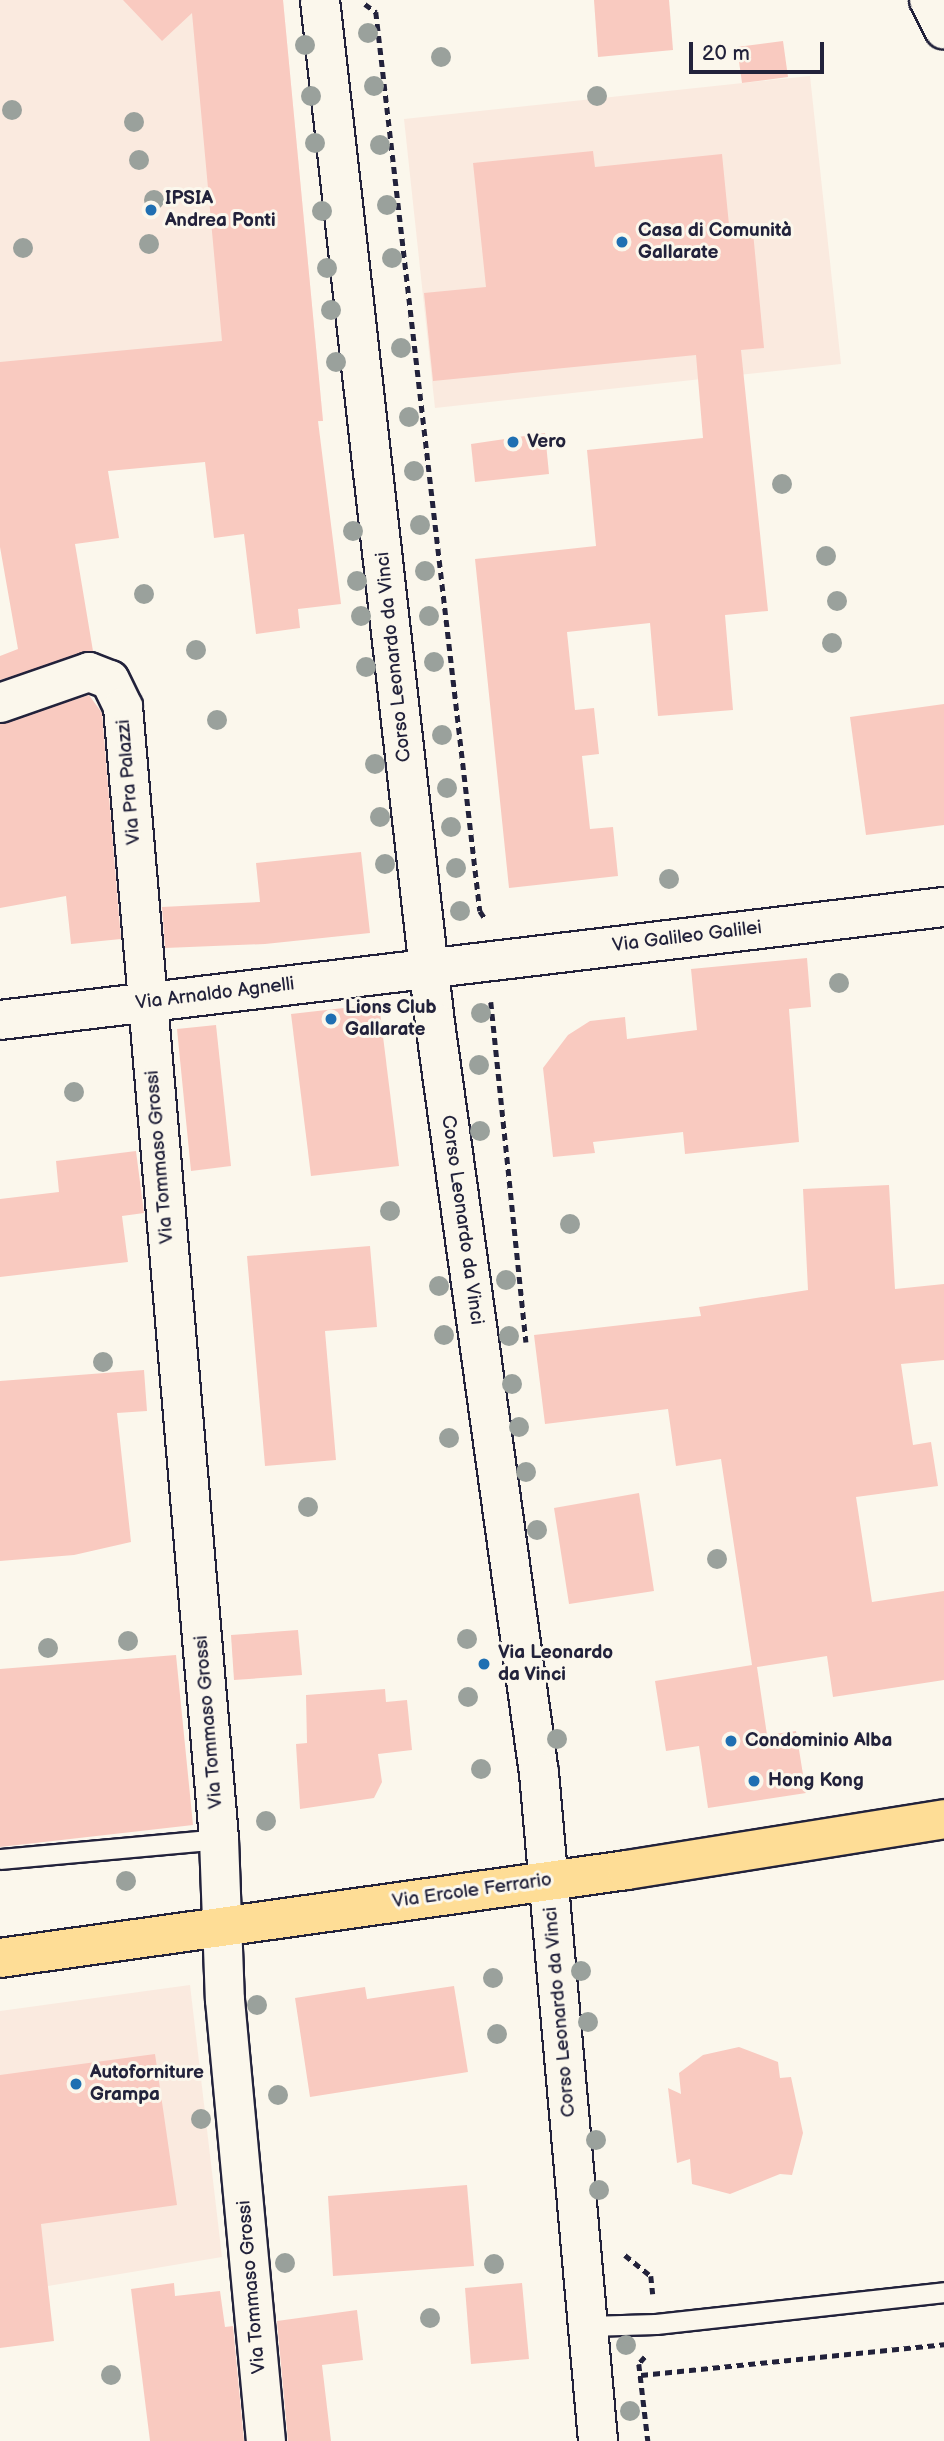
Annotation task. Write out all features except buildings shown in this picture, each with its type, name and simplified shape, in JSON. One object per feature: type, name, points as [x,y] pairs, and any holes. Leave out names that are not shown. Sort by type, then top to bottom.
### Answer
[{"type":"main road","name":"Via Ercole Ferrario","points":[[0,1958],[548,1880],[944,1819]]},
{"type":"street","name":"Corso Leonardo da Vinci","points":[[320,0],[430,968],[539,1773],[598,2441]]},
{"type":"street","points":[[929,0],[944,29]]},
{"type":"street","name":"Via Pra Palazzi","points":[[0,703],[89,672],[110,680],[123,707],[147,1002]]},
{"type":"street","name":"Via Galileo Galilei","points":[[430,968],[944,907]]},
{"type":"street","name":"Via Arnaldo Agnelli","points":[[0,1020],[430,968]]},
{"type":"street","name":"Via Tommaso Grossi","points":[[147,1002],[219,1839],[225,1927],[225,2000],[266,2441]]},
{"type":"lane","points":[[0,1859],[219,1839]]},
{"type":"lane","points":[[588,2326],[656,2323],[944,2292]]},
{"type":"path","points":[[359,0],[376,12],[480,911],[516,957],[491,999],[527,1356]]},
{"type":"path","points":[[641,2375],[944,2344]]},
{"type":"shaded area","name":"IPSIA Andrea Ponti","points":[[0,0],[283,0],[323,421],[175,434],[0,481]]},
{"type":"shaded area","name":"Casa di Comunità Gallarate","points":[[810,76],[841,364],[435,408],[404,119]]},
{"type":"shaded area","points":[[190,1985],[222,2257],[0,2294],[0,2011]]},
{"type":"place","name":"IPSIA Andrea Ponti","points":[[151,210]]},
{"type":"place","name":"Casa di Comunità Gallarate","points":[[622,242]]},
{"type":"place","name":"Vero","points":[[513,442]]},
{"type":"place","name":"Lions Club Gallarate","points":[[331,1019]]},
{"type":"place","name":"Via Leonardo da Vinci","points":[[484,1664]]},
{"type":"place","name":"Condominio Alba","points":[[731,1741]]},
{"type":"place","name":"Hong Kong","points":[[754,1781]]},
{"type":"place","name":"Autoforniture Grampa","points":[[76,2084]]}]
